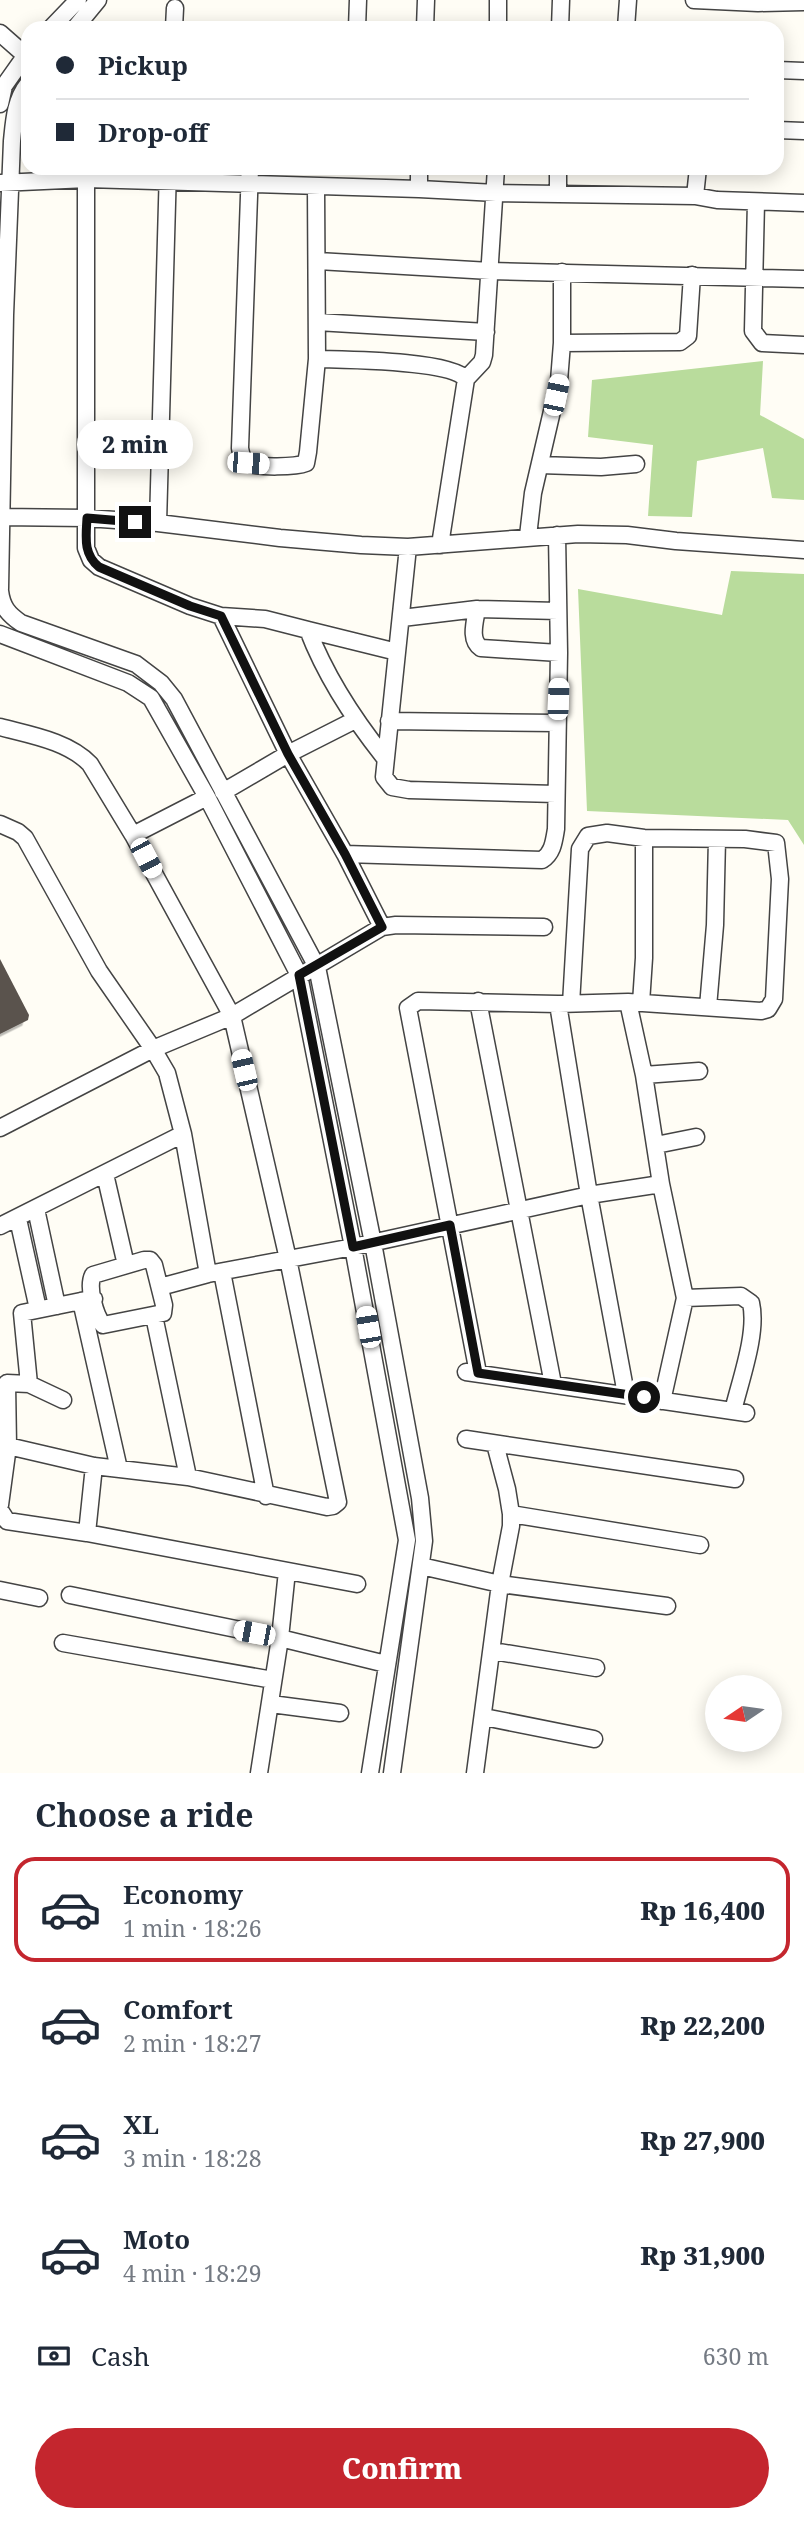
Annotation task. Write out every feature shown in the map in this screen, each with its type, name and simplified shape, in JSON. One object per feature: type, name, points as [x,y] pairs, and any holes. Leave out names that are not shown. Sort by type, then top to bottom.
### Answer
[{"type":"street","points":[[58,21],[78,0]]},
{"type":"street","points":[[81,21],[98,0]]},
{"type":"street","points":[[358,0],[358,21]]},
{"type":"street","points":[[425,21],[426,0]]},
{"type":"street","points":[[498,0],[498,21]]},
{"type":"street","points":[[560,21],[561,0]]},
{"type":"street","points":[[626,21],[628,0]]},
{"type":"street","points":[[694,0],[804,2]]},
{"type":"street","points":[[174,21],[175,8]]},
{"type":"street","points":[[0,33],[21,49]]},
{"type":"street","points":[[0,104],[4,86],[21,62]]},
{"type":"street","points":[[784,71],[804,71]]},
{"type":"street","points":[[21,93],[5,183],[2,604],[10,615],[21,623],[136,664],[149,672],[174,699],[205,758],[215,794],[299,975],[407,1539],[370,1773]]},
{"type":"street","points":[[784,130],[804,131]]},
{"type":"street","points":[[5,183],[77,175]]},
{"type":"street","points":[[86,175],[86,548],[91,560],[99,567],[190,606],[221,616],[265,619],[397,652]]},
{"type":"street","points":[[159,523],[168,175],[251,176],[316,187],[496,193],[695,195],[717,200],[804,203]]},
{"type":"street","points":[[419,175],[419,189]]},
{"type":"street","points":[[440,545],[466,379],[482,362],[496,175]]},
{"type":"street","points":[[558,175],[558,194]]},
{"type":"street","points":[[695,195],[697,175]]},
{"type":"street","points":[[251,176],[240,448],[242,457],[248,463],[297,467],[306,463],[317,359],[316,187]]},
{"type":"street","points":[[756,202],[753,331],[762,343],[804,345]]},
{"type":"street","points":[[318,261],[490,271],[804,279]]},
{"type":"street","points":[[528,536],[533,493],[559,381],[562,272]]},
{"type":"street","points":[[562,343],[680,342],[688,336],[692,275]]},
{"type":"street","points":[[317,322],[486,332]]},
{"type":"street","points":[[317,359],[416,363],[457,373],[466,379]]},
{"type":"street","points":[[540,465],[601,467],[636,464]]},
{"type":"street","points":[[1,517],[87,518],[159,523],[280,538],[408,547],[528,536],[627,535],[804,550]]},
{"type":"street","points":[[345,854],[542,860],[548,856],[554,843],[556,794],[559,653],[557,535]]},
{"type":"street","points":[[408,547],[384,776],[392,787],[409,790],[556,794]]},
{"type":"street","points":[[402,618],[477,609],[558,611]]},
{"type":"street","points":[[477,609],[473,638],[481,648],[559,653]]},
{"type":"street","points":[[221,616],[288,754],[345,854],[382,927]]},
{"type":"street","points":[[308,630],[317,655],[355,720],[384,757]]},
{"type":"street","points":[[0,634],[139,688],[151,698],[190,769],[215,794],[317,967],[373,1243],[420,1498],[424,1541],[391,1773]]},
{"type":"street","points":[[133,835],[355,720]]},
{"type":"street","points":[[389,721],[557,723]]},
{"type":"street","points":[[0,727],[52,741],[86,759],[133,835],[232,1016],[288,1259],[338,1502],[327,1507],[188,1478],[94,1466],[9,1446]]},
{"type":"street","points":[[190,769],[205,758]]},
{"type":"street","points":[[0,824],[25,838],[99,971],[167,1073],[266,1496]]},
{"type":"street","points":[[626,1394],[589,1195],[564,1004],[580,849],[588,836],[597,834],[644,838],[771,841],[778,846],[780,878],[774,999],[768,1009],[761,1011],[634,1003],[564,1004],[418,1000],[408,1008],[450,1225],[472,1373],[739,1412],[752,1333],[754,1313],[751,1303],[741,1296],[685,1298]]},
{"type":"street","points":[[644,838],[644,958],[634,1003],[661,1184],[685,1298],[662,1401]]},
{"type":"street","points":[[708,1007],[715,926],[717,839]]},
{"type":"street","points":[[0,1128],[153,1049],[232,1016],[382,927],[544,927]]},
{"type":"street","points":[[478,1001],[553,1384]]},
{"type":"street","points":[[644,1075],[699,1071]]},
{"type":"street","points":[[0,1226],[183,1134]]},
{"type":"street","points":[[656,1145],[696,1138]]},
{"type":"street","points":[[105,1174],[126,1265]]},
{"type":"street","points":[[160,1287],[215,1273],[373,1243],[589,1195],[661,1184]]},
{"type":"street","points":[[36,1209],[57,1306]]},
{"type":"street","points":[[18,1219],[38,1309]]},
{"type":"street","points":[[87,1300],[103,1325],[163,1313],[154,1265],[150,1260],[126,1265],[93,1275],[90,1280],[87,1300],[119,1469]]},
{"type":"street","points":[[29,1384],[22,1313],[87,1300]]},
{"type":"street","points":[[154,1316],[188,1478]]},
{"type":"street","points":[[63,1400],[29,1384],[9,1383],[6,1386],[9,1446],[0,1507],[7,1521],[87,1533],[357,1584]]},
{"type":"street","points":[[466,1439],[734,1479]]},
{"type":"street","points":[[475,1773],[511,1514],[495,1444]]},
{"type":"street","points":[[87,1533],[94,1466]]},
{"type":"street","points":[[511,1514],[700,1545]]},
{"type":"street","points":[[407,1539],[424,1541]]},
{"type":"street","points":[[421,1566],[500,1584],[667,1606]]},
{"type":"street","points":[[261,1773],[280,1638],[286,1571]]},
{"type":"street","points":[[0,1590],[39,1598]]},
{"type":"street","points":[[69,1595],[280,1638],[386,1664]]},
{"type":"street","points":[[63,1643],[273,1680]]},
{"type":"street","points":[[493,1651],[596,1668]]},
{"type":"street","points":[[271,1704],[340,1713]]},
{"type":"street","points":[[484,1717],[594,1739]]},
{"type":"green space","points":[[763,361],[760,415],[804,439],[804,500],[772,498],[763,448],[697,461],[692,517],[648,516],[653,445],[588,437],[592,380]]},
{"type":"green space","points":[[731,571],[804,574],[804,845],[788,820],[587,811],[578,589],[722,615]]},
{"type":"building","points":[[0,959],[29,1015],[28,1020],[0,1034]]},
{"type":"route","points":[[135,522],[87,518],[86,548],[91,560],[99,567],[190,606],[221,616],[288,754],[345,854],[382,927],[299,975],[353,1247],[450,1225],[478,1373],[644,1397]]}]
